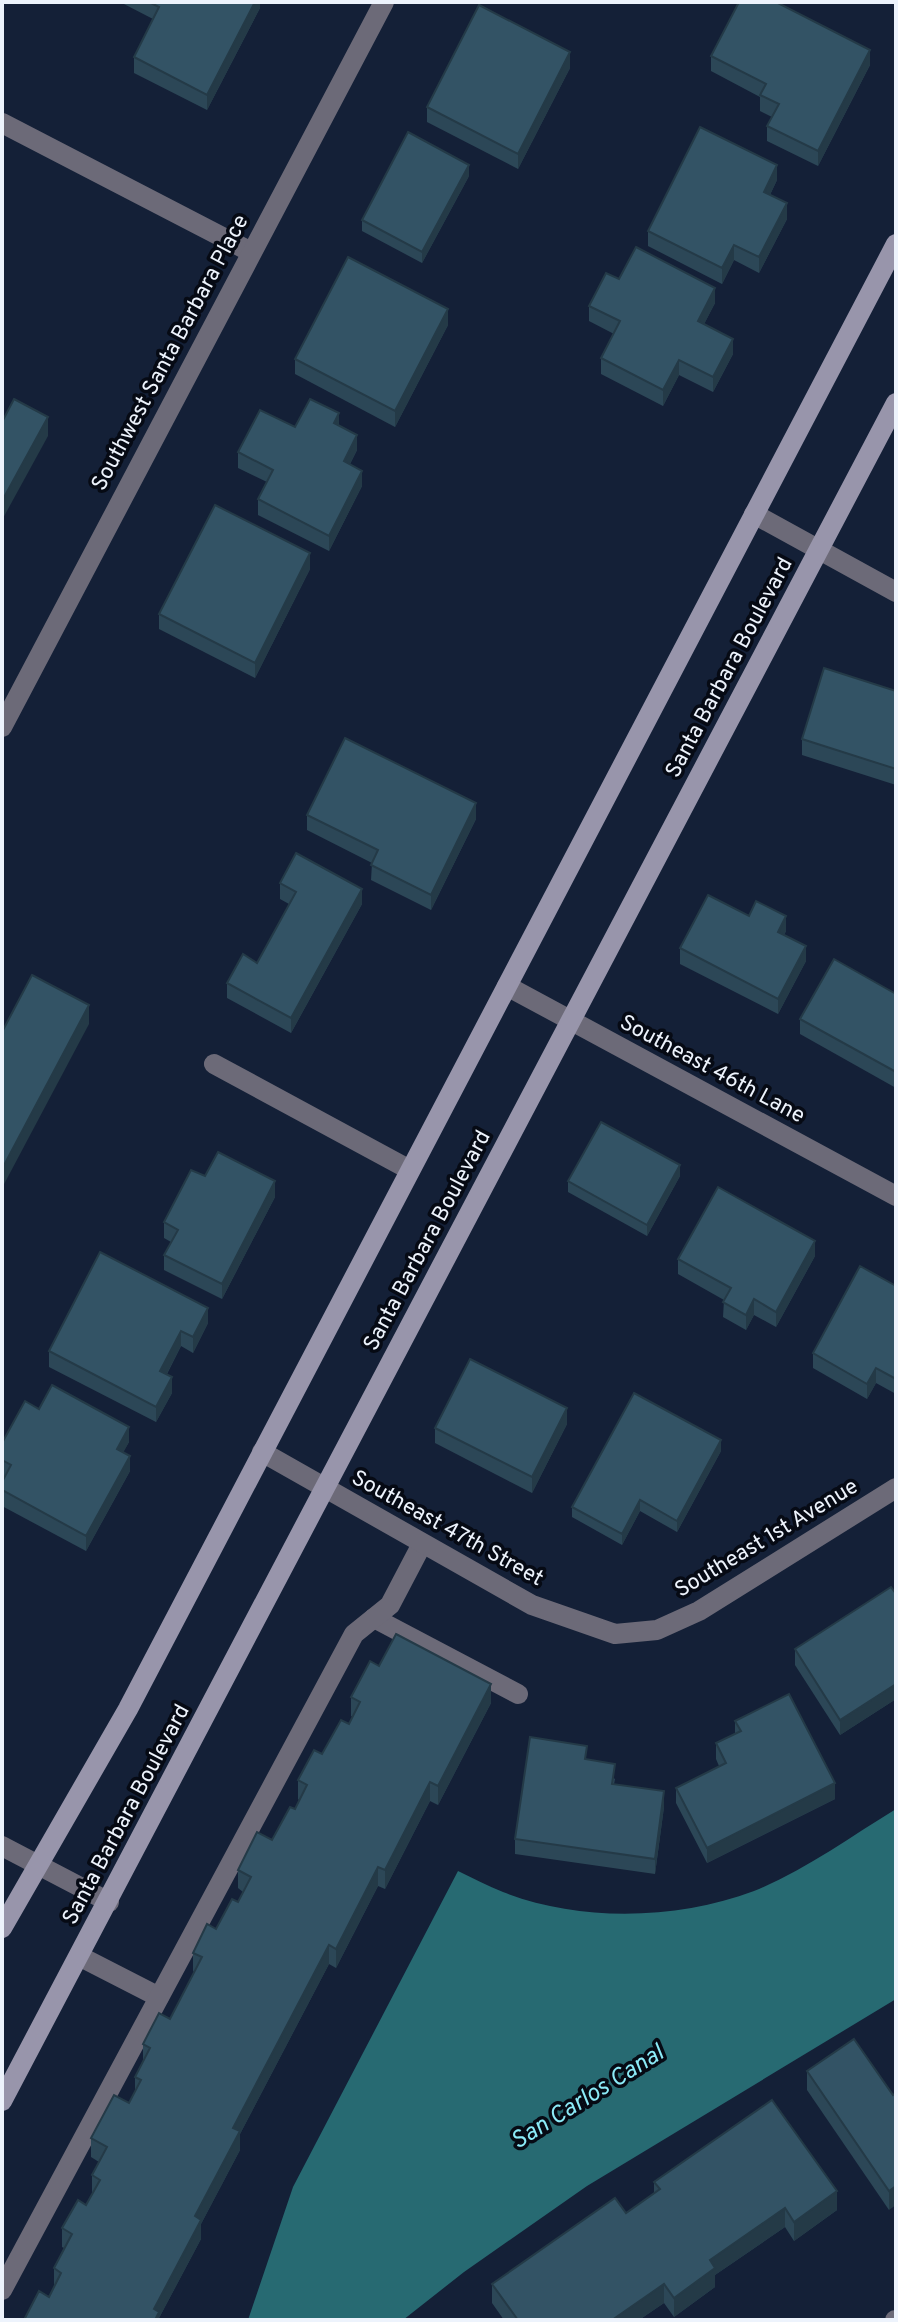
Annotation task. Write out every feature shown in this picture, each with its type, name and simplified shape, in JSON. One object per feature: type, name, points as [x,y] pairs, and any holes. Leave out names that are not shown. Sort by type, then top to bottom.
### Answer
[{"type":"main road","points":[[2,1928],[128,1709],[896,244]]},
{"type":"main road","name":"Santa Barbara Boulevard","points":[[2,2101],[896,403]]},
{"type":"street","name":"Southwest Santa Barbara Place","points":[[2,727],[384,2]]},
{"type":"street","points":[[2,123],[251,252]]},
{"type":"street","points":[[754,514],[896,592]]},
{"type":"street","name":"Southeast 46th Lane","points":[[507,986],[896,1196]]},
{"type":"street","points":[[214,1064],[410,1170]]},
{"type":"street","name":"Southeast 47th Street","points":[[262,1452],[532,1605],[615,1634]]},
{"type":"street","name":"Southeast 1st Avenue","points":[[615,1634],[657,1630],[699,1611],[896,1488]]},
{"type":"street","points":[[2,2290],[354,1634],[390,1605],[422,1544]]},
{"type":"street","points":[[374,1618],[518,1694]]},
{"type":"street","points":[[2,1846],[109,1902]]},
{"type":"street","points":[[79,1956],[159,1997]]},
{"type":"water","name":"San Carlos Canal","points":[[896,1809],[896,1999],[587,2186],[464,2272],[403,2320],[248,2320],[293,2187],[458,1871],[503,1892],[563,1909],[628,1914],[693,1908],[724,1901],[773,1883]]},
{"type":"building","points":[[149,2],[255,2],[207,95],[134,57],[159,7]]},
{"type":"building","points":[[739,2],[776,2],[870,50],[818,151],[767,126],[779,104],[760,95],[766,84],[711,56]]},
{"type":"building","points":[[479,5],[570,52],[518,154],[427,107]]},
{"type":"building","points":[[700,127],[777,165],[764,192],[787,203],[759,257],[734,245],[722,268],[648,231]]},
{"type":"building","points":[[408,132],[469,165],[422,252],[362,220]]},
{"type":"building","points":[[636,247],[715,288],[698,321],[733,339],[713,377],[679,360],[663,390],[601,358],[620,321],[589,306],[606,273],[619,279]]},
{"type":"building","points":[[348,257],[448,309],[395,411],[295,359]]},
{"type":"building","points":[[14,399],[48,417],[2,501],[2,422]]},
{"type":"building","points":[[310,399],[339,413],[334,423],[357,435],[344,461],[362,471],[329,536],[258,499],[273,470],[238,452],[260,410],[295,427]]},
{"type":"building","points":[[215,505],[310,553],[255,663],[159,614]]},
{"type":"building","points":[[824,668],[896,691],[896,769],[802,739]]},
{"type":"building","points":[[345,738],[476,803],[431,895],[371,865],[378,850],[307,815]]},
{"type":"building","points":[[296,853],[362,889],[291,1018],[227,983],[243,954],[257,963],[296,892],[280,883]]},
{"type":"building","points":[[708,895],[749,916],[756,901],[786,916],[778,932],[806,946],[778,999],[680,948]]},
{"type":"building","points":[[834,959],[896,994],[896,1072],[800,1019]]},
{"type":"building","points":[[32,975],[89,1005],[2,1169],[2,1032]]},
{"type":"building","points":[[601,1122],[680,1165],[647,1225],[568,1181]]},
{"type":"building","points":[[218,1152],[275,1181],[222,1284],[164,1255],[178,1230],[164,1222],[191,1170],[205,1176]]},
{"type":"building","points":[[718,1187],[815,1241],[776,1312],[754,1299],[746,1315],[723,1302],[731,1288],[678,1259]]},
{"type":"building","points":[[100,1252],[208,1308],[193,1337],[181,1331],[160,1371],[172,1377],[156,1407],[49,1351]]},
{"type":"building","points":[[860,1266],[896,1286],[896,1379],[876,1368],[867,1384],[813,1353]]},
{"type":"building","points":[[470,1359],[567,1408],[532,1477],[435,1428]]},
{"type":"building","points":[[52,1385],[129,1427],[117,1449],[130,1456],[86,1536],[2,1490],[2,1482],[11,1465],[2,1460],[2,1443],[25,1401],[39,1409]]},
{"type":"building","points":[[634,1393],[721,1440],[677,1521],[640,1500],[622,1534],[572,1507]]},
{"type":"building","points":[[891,1587],[896,1594],[896,1684],[840,1720],[795,1649]]},
{"type":"building","points":[[396,1634],[491,1684],[438,1786],[430,1782],[385,1870],[378,1867],[336,1949],[329,1945],[233,2128],[240,2131],[195,2216],[201,2220],[154,2309],[159,2312],[155,2320],[24,2320],[39,2291],[49,2297],[61,2273],[54,2268],[72,2234],[62,2228],[78,2200],[86,2205],[100,2180],[92,2175],[107,2147],[91,2138],[114,2095],[129,2103],[141,2080],[135,2077],[150,2048],[143,2044],[159,2013],[170,2019],[202,1957],[193,1953],[207,1924],[216,1929],[232,1899],[238,1902],[251,1877],[238,1870],[257,1832],[272,1840],[290,1807],[295,1809],[307,1785],[298,1780],[314,1750],[322,1754],[341,1720],[349,1724],[360,1702],[351,1697],[370,1661],[379,1666]]},
{"type":"building","points":[[789,1694],[835,1783],[707,1848],[676,1788],[726,1763],[716,1743],[741,1731],[735,1721]]},
{"type":"building","points":[[530,1737],[587,1746],[585,1759],[615,1764],[612,1784],[664,1791],[655,1859],[515,1839]]},
{"type":"building","points":[[854,2039],[893,2095],[896,2093],[896,2186],[889,2191],[807,2071]]},
{"type":"building","points":[[772,2100],[837,2191],[794,2222],[785,2208],[710,2260],[715,2268],[674,2298],[664,2284],[612,2320],[518,2320],[492,2284],[615,2198],[626,2213],[660,2189],[654,2182]]}]
